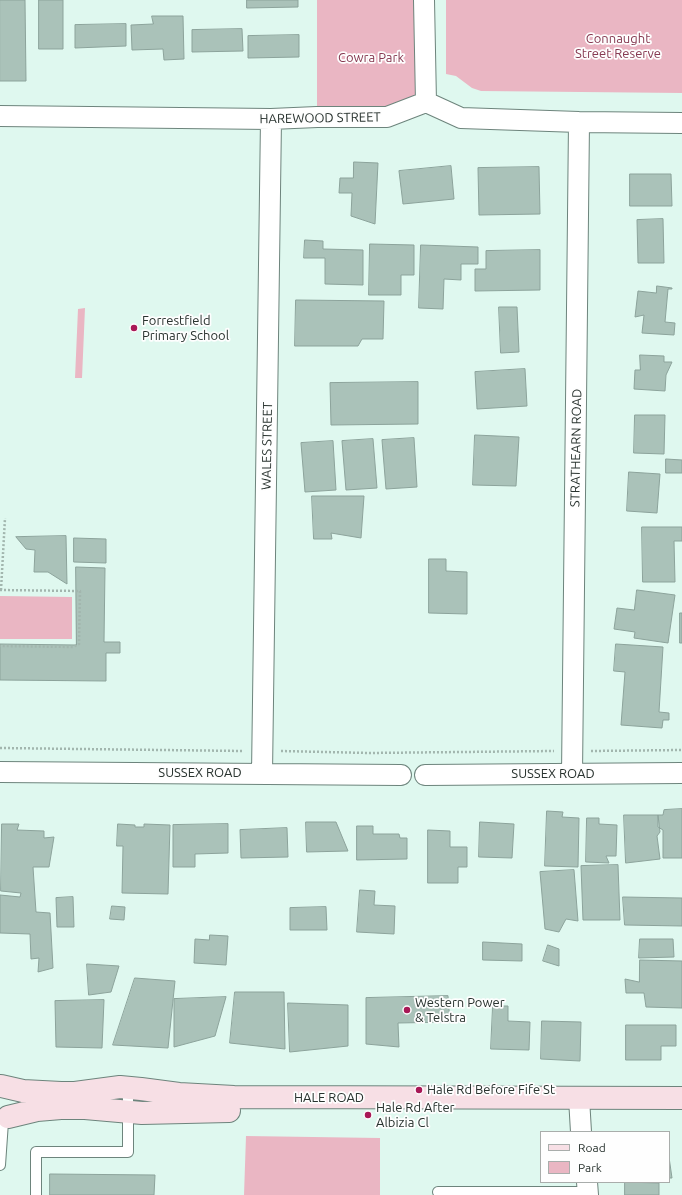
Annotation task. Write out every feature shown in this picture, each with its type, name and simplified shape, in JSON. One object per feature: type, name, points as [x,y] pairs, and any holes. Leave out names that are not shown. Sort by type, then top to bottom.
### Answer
[{"type":"main road","name":"HALE ROAD","points":[[1,1086],[23,1091],[61,1093],[75,1093],[120,1087],[179,1094],[234,1097],[580,1103],[682,1109]]},
{"type":"main road","points":[[1,1086],[8,1091],[12,1104],[11,1111],[4,1121]]},
{"type":"main road","name":"HALE ROAD","points":[[4,1121],[37,1110],[61,1108],[85,1108],[142,1113],[580,1103],[682,1098]]},
{"type":"street","points":[[424,0],[426,102],[461,118],[579,122],[682,123]]},
{"type":"street","name":"HAREWOOD STREET","points":[[0,116],[271,119],[317,117],[387,117],[426,102]]},
{"type":"street","name":"WALES STREET","points":[[262,773],[271,119]]},
{"type":"street","name":"STRATHEARN ROAD","points":[[572,774],[579,122]]},
{"type":"street","name":"SUSSEX ROAD","points":[[0,772],[401,775]]},
{"type":"street","name":"SUSSEX ROAD","points":[[424,775],[682,773]]},
{"type":"street","points":[[580,1103],[581,1131]]},
{"type":"lane","points":[[36,1195],[36,1152],[128,1152],[128,1088]]},
{"type":"lane","points":[[0,1165],[4,1121]]},
{"type":"lane","points":[[438,1192],[588,1190]]},
{"type":"path","points":[[0,646],[73,647],[79,644],[80,591],[0,590],[5,518]]},
{"type":"path","points":[[0,748],[369,753],[682,750]]},
{"type":"green space","name":"Cowra Park","points":[[317,0],[424,0],[426,102],[317,117]]},
{"type":"green space","name":"Connaught Street Reserve","points":[[446,0],[682,0],[682,93],[481,91],[472,88],[456,76],[446,74]]},
{"type":"green space","points":[[85,308],[82,378],[75,378],[78,309]]},
{"type":"green space","points":[[0,596],[72,597],[72,639],[0,639]]},
{"type":"green space","points":[[246,1136],[380,1138],[380,1195],[244,1195]]},
{"type":"building","points":[[0,0],[25,0],[26,81],[0,81]]},
{"type":"building","points":[[39,0],[63,0],[63,49],[39,49]]},
{"type":"building","points":[[247,0],[298,0],[298,7],[247,8]]},
{"type":"building","points":[[152,16],[183,16],[184,59],[164,60],[163,49],[132,50],[131,25],[153,24]]},
{"type":"building","points":[[126,24],[126,46],[75,48],[75,25]]},
{"type":"building","points":[[242,29],[243,51],[192,52],[192,30]]},
{"type":"building","points":[[299,35],[299,57],[248,58],[248,36]]},
{"type":"building","points":[[354,162],[378,163],[375,224],[351,216],[352,193],[339,193],[340,178],[353,178]]},
{"type":"building","points":[[451,166],[454,199],[403,204],[399,171]]},
{"type":"building","points":[[539,167],[540,214],[479,215],[478,168]]},
{"type":"building","points":[[630,174],[671,174],[672,206],[630,206]]},
{"type":"building","points":[[663,219],[664,263],[638,263],[637,220]]},
{"type":"building","points":[[305,240],[323,241],[323,249],[363,250],[363,285],[325,284],[325,258],[304,258]]},
{"type":"building","points":[[370,244],[414,245],[414,275],[401,275],[401,295],[369,295]]},
{"type":"building","points":[[421,245],[478,247],[478,264],[461,264],[461,280],[444,279],[443,309],[419,308]]},
{"type":"building","points":[[540,250],[540,290],[475,291],[475,269],[486,269],[486,251]]},
{"type":"building","points":[[657,286],[672,288],[668,289],[665,322],[675,323],[674,335],[642,333],[644,315],[635,317],[638,291],[656,293]]},
{"type":"building","points":[[296,300],[384,301],[383,339],[362,339],[358,346],[295,346]]},
{"type":"building","points":[[499,307],[517,307],[519,352],[501,353]]},
{"type":"building","points":[[640,355],[664,356],[664,362],[672,362],[666,375],[665,391],[634,389],[635,370],[640,370]]},
{"type":"building","points":[[525,369],[527,406],[477,409],[475,372]]},
{"type":"building","points":[[418,382],[418,424],[331,425],[330,383]]},
{"type":"building","points":[[635,415],[665,415],[664,454],[634,453]]},
{"type":"building","points":[[475,435],[519,437],[516,486],[473,485]]},
{"type":"building","points":[[414,438],[417,487],[386,489],[382,440]]},
{"type":"building","points":[[373,439],[377,488],[346,490],[342,441]]},
{"type":"building","points":[[333,441],[336,490],[305,492],[301,443]]},
{"type":"building","points":[[666,459],[682,460],[682,473],[666,473]]},
{"type":"building","points":[[629,472],[660,474],[657,513],[627,511]]},
{"type":"building","points":[[312,496],[364,496],[361,538],[331,533],[332,539],[314,539]]},
{"type":"building","points":[[642,527],[682,527],[682,541],[674,541],[675,582],[643,582]]},
{"type":"building","points":[[66,536],[67,584],[48,572],[34,572],[35,550],[26,549],[16,537]]},
{"type":"building","points":[[74,538],[106,539],[106,563],[74,562]]},
{"type":"building","points":[[429,559],[446,559],[446,571],[467,572],[467,614],[429,613]]},
{"type":"building","points":[[76,567],[105,568],[104,642],[120,642],[120,653],[106,653],[106,681],[0,680],[0,644],[76,645]]},
{"type":"building","points":[[637,590],[675,595],[668,643],[634,638],[635,632],[614,629],[617,608],[634,610]]},
{"type":"building","points":[[680,613],[682,613],[682,643],[680,643]]},
{"type":"building","points":[[616,644],[663,647],[659,712],[669,713],[669,720],[663,720],[662,728],[621,725],[625,672],[614,671]]},
{"type":"building","points":[[682,809],[682,858],[663,858],[663,830],[658,827],[658,815],[663,815],[664,810]]},
{"type":"building","points":[[547,811],[563,812],[562,817],[579,818],[578,867],[545,866]]},
{"type":"building","points":[[624,815],[658,815],[660,832],[657,836],[660,859],[626,863]]},
{"type":"building","points":[[587,818],[599,818],[599,824],[617,825],[616,856],[606,856],[609,863],[586,862]]},
{"type":"building","points":[[306,822],[336,822],[348,851],[307,852]]},
{"type":"building","points":[[480,822],[514,824],[512,858],[479,857]]},
{"type":"building","points":[[2,824],[19,824],[17,830],[44,831],[44,838],[54,837],[49,867],[33,867],[36,912],[50,913],[53,968],[38,972],[39,958],[31,959],[30,934],[0,933],[0,895],[20,897],[21,893],[1,891]]},
{"type":"building","points":[[118,824],[135,825],[135,827],[144,827],[144,824],[170,825],[168,894],[122,893],[123,846],[117,846]]},
{"type":"building","points":[[228,824],[228,853],[195,854],[195,867],[173,867],[173,825]]},
{"type":"building","points":[[357,826],[373,826],[373,834],[399,834],[400,838],[407,838],[407,859],[357,860]]},
{"type":"building","points":[[287,828],[288,857],[241,858],[240,830]]},
{"type":"building","points":[[428,830],[450,831],[450,847],[467,847],[467,867],[458,867],[458,883],[428,883]]},
{"type":"building","points":[[618,865],[620,920],[583,920],[581,866]]},
{"type":"building","points":[[574,870],[578,921],[566,919],[559,932],[545,929],[540,872]]},
{"type":"building","points":[[360,890],[375,891],[374,905],[395,906],[394,934],[357,932]]},
{"type":"building","points":[[73,897],[74,927],[57,927],[56,898]]},
{"type":"building","points":[[623,897],[682,898],[682,926],[625,925]]},
{"type":"building","points":[[112,906],[125,907],[124,920],[110,919]]},
{"type":"building","points":[[326,907],[327,930],[290,930],[290,908]]},
{"type":"building","points":[[210,935],[228,936],[226,965],[194,963],[195,939],[209,940]]},
{"type":"building","points":[[640,939],[673,939],[674,957],[639,958]]},
{"type":"building","points":[[483,942],[522,944],[522,961],[483,960]]},
{"type":"building","points":[[548,945],[559,949],[559,966],[543,961]]},
{"type":"building","points":[[640,960],[682,961],[682,1008],[646,1007],[644,993],[626,993],[625,979],[639,982]]},
{"type":"building","points":[[87,964],[119,966],[111,992],[89,995]]},
{"type":"building","points":[[135,978],[175,981],[168,1048],[113,1045]]},
{"type":"building","points":[[235,992],[284,992],[285,1049],[230,1043]]},
{"type":"building","name":"Western Power & Telstra","points":[[448,996],[450,1022],[398,1023],[399,1047],[366,1044],[366,998]]},
{"type":"building","points":[[226,997],[215,1036],[174,1047],[174,999]]},
{"type":"building","points":[[104,1000],[102,1048],[56,1047],[55,1001]]},
{"type":"building","points":[[288,1003],[348,1005],[348,1046],[290,1052]]},
{"type":"building","points":[[493,1006],[508,1006],[508,1021],[530,1022],[529,1050],[491,1049]]},
{"type":"building","points":[[542,1021],[581,1022],[580,1061],[541,1059]]},
{"type":"building","points":[[626,1025],[676,1025],[676,1046],[661,1046],[661,1060],[626,1060]]},
{"type":"building","points":[[670,1164],[672,1178],[670,1178]]},
{"type":"building","points":[[50,1174],[155,1175],[154,1195],[50,1195]]},
{"type":"building","points":[[625,1183],[659,1183],[659,1195],[625,1195]]},
{"type":"place","name":"Forrestfield Primary School","points":[[134,328]]},
{"type":"place","name":"Western Power & Telstra","points":[[407,1010]]},
{"type":"place","name":"Hale Rd Before Fife St","points":[[419,1090]]},
{"type":"place","name":"Hale Rd After Albizia Cl","points":[[368,1115]]}]
